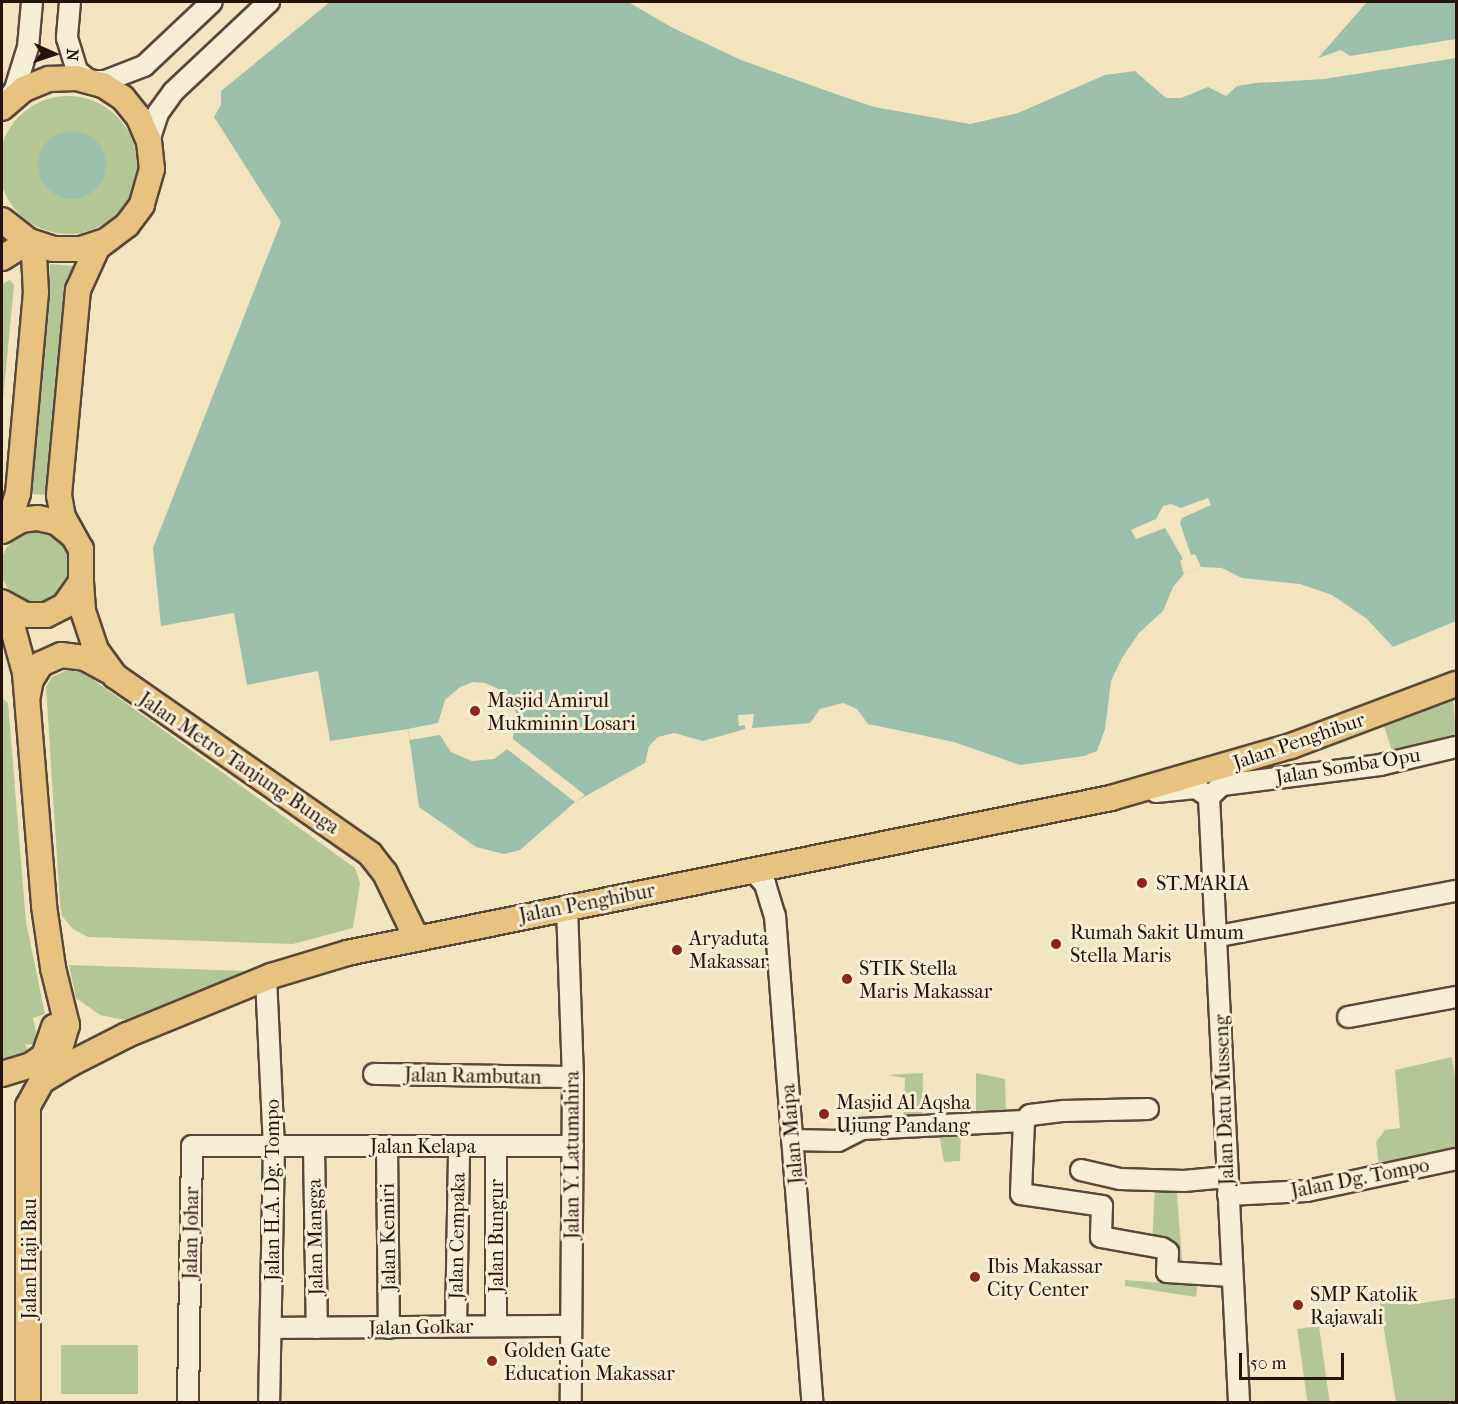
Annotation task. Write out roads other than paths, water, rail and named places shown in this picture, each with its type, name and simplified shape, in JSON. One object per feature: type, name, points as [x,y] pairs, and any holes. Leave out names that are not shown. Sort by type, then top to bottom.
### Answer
[{"type":"main road","points":[[2,220],[29,242],[68,250],[105,241],[127,225],[147,194],[152,169],[149,141],[139,118],[123,98],[90,81],[50,79],[24,89],[3,106]]},
{"type":"main road","name":"Jalan Metro Tanjung Bunga","points":[[105,241],[91,256],[83,272],[75,308],[59,495],[63,517],[76,540],[83,560],[81,582],[83,611],[96,650],[115,676],[370,855],[385,873],[416,937]]},
{"type":"main road","points":[[2,258],[29,242]]},
{"type":"main road","points":[[2,529],[18,493],[24,434],[36,292],[34,255],[29,242]]},
{"type":"main road","points":[[2,529],[21,520],[38,518],[64,527],[76,540]]},
{"type":"main road","points":[[4,605],[25,615],[45,615],[64,606],[81,582]]},
{"type":"main road","points":[[2,1074],[42,1069],[44,1056],[52,1040],[59,998],[44,906],[27,697],[4,605]]},
{"type":"main road","points":[[27,697],[36,670],[61,656],[85,658],[115,676]]},
{"type":"main road","name":"Jalan Penghibur","points":[[42,1069],[266,978],[347,953],[416,937],[753,871],[1140,791],[1291,746],[1456,684]]},
{"type":"main road","name":"Jalan Haji Bau","points":[[28,1402],[27,1115],[42,1069]]},
{"type":"main road","points":[[2,1084],[15,1094],[27,1115]]},
{"type":"street","points":[[3,106],[24,63],[32,2]]},
{"type":"street","points":[[70,2],[70,56],[76,71],[90,81],[119,78],[144,66],[212,2]]},
{"type":"street","points":[[149,141],[158,113],[173,92],[269,2]]},
{"type":"street","name":"Jalan Somba Opu","points":[[1209,797],[1222,785],[1380,765],[1456,747]]},
{"type":"street","name":"Jalan Penghibur","points":[[1140,791],[1196,788],[1209,797]]},
{"type":"street","name":"Jalan Datu Musseng","points":[[1209,797],[1219,936],[1227,1186],[1239,1402]]},
{"type":"street","name":"Jalan Maipa","points":[[753,871],[765,884],[773,907],[812,1402]]},
{"type":"street","points":[[1219,936],[1456,891]]},
{"type":"street","name":"Jalan Y. Latumahira","points":[[567,907],[573,1077],[571,1402]]},
{"type":"street","name":"Jalan H.A. Dg. Tompo","points":[[266,978],[274,1147],[269,1402]]},
{"type":"street","points":[[1348,1017],[1456,997]]},
{"type":"street","name":"Jalan Rambutan","points":[[374,1074],[573,1077]]},
{"type":"street","points":[[792,1140],[838,1141],[862,1130],[1024,1121],[1030,1116],[1064,1111],[1148,1109]]},
{"type":"street","points":[[1024,1121],[1021,1194],[1102,1206],[1101,1237],[1162,1248],[1168,1252],[1167,1272],[1231,1276]]},
{"type":"street","name":"Jalan Johar","points":[[189,1402],[192,1146],[274,1147]]},
{"type":"street","name":"Jalan Kemiri","points":[[387,1146],[389,1328]]},
{"type":"street","name":"Jalan Cempaka","points":[[456,1326],[459,1146]]},
{"type":"street","name":"Jalan Bungur","points":[[496,1146],[496,1326]]},
{"type":"street","name":"Jalan Kelapa","points":[[274,1147],[573,1146]]},
{"type":"street","name":"Jalan Mangga","points":[[314,1147],[316,1328]]},
{"type":"street","name":"Jalan Dg. Tompo","points":[[1081,1170],[1120,1179],[1184,1181],[1307,1191],[1456,1159]]},
{"type":"street","name":"Jalan Golkar","points":[[272,1328],[570,1326]]},
{"type":"place","name":"Masjid Amirul Mukminin Losari","points":[[475,711]]},
{"type":"place","name":"ST.MARIA","points":[[1142,883]]},
{"type":"place","name":"Rumah Sakit Umum Stella Maris","points":[[1056,944]]},
{"type":"place","name":"Aryaduta Makassar","points":[[677,950]]},
{"type":"place","name":"STIK Stella Maris Makassar","points":[[847,979]]},
{"type":"place","name":"Masjid Al Aqsha Ujung Pandang","points":[[824,1114]]},
{"type":"place","name":"Ibis Makassar City Center","points":[[975,1277]]},
{"type":"place","name":"SMP Katolik Rajawali","points":[[1298,1305]]},
{"type":"place","name":"Golden Gate Education Makassar","points":[[492,1361]]}]
